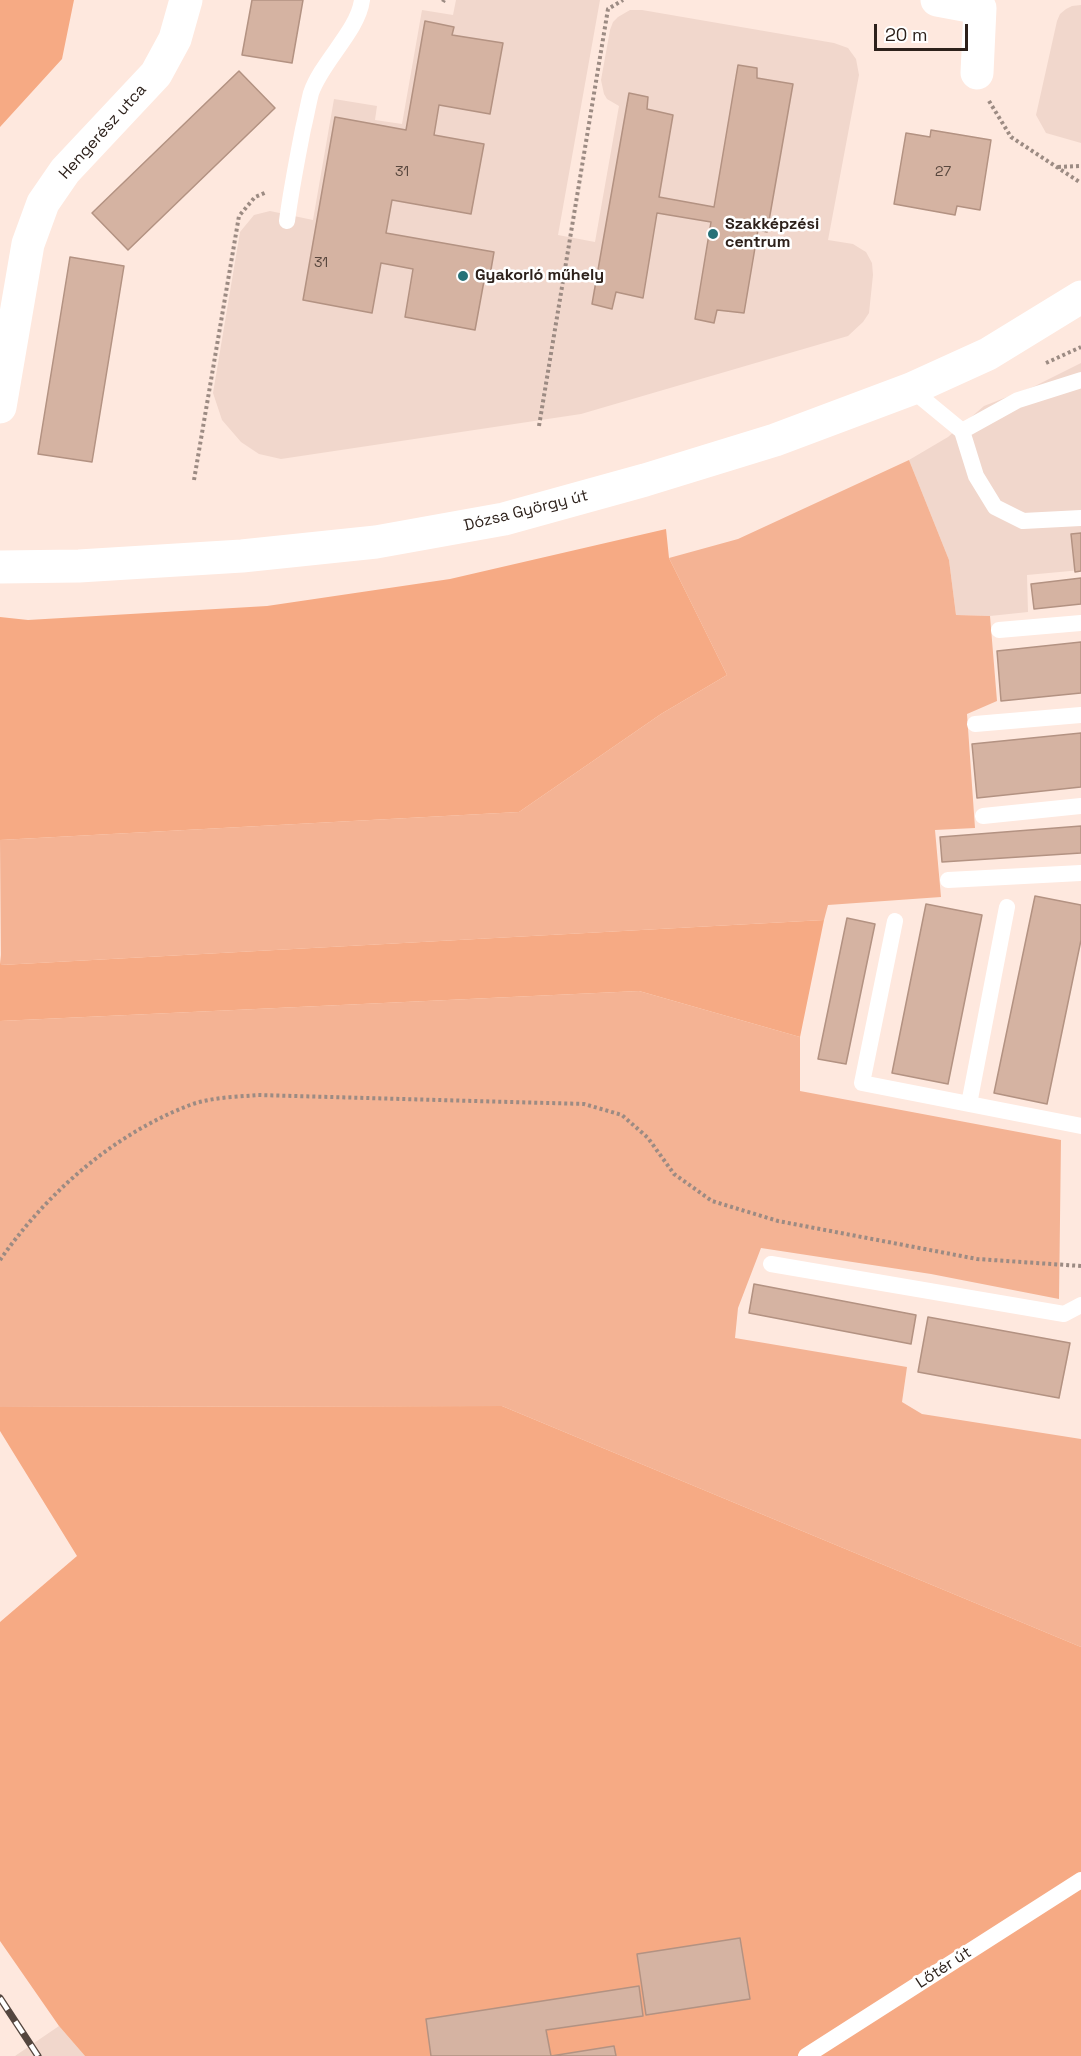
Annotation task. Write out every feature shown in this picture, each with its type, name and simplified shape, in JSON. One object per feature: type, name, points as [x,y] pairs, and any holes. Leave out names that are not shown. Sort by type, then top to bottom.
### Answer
[{"type":"street","name":"Hengerész utca","points":[[0,407],[5,356],[28,244],[43,203],[65,171],[156,74],[175,39],[186,0]]},
{"type":"street","points":[[937,0],[987,4],[977,73]]},
{"type":"street","name":"Dózsa György út","points":[[0,567],[79,566],[253,555],[376,542],[504,519],[645,480],[765,443],[911,389],[988,354],[1081,297]]},
{"type":"street","name":"Dózsa György út","points":[[1025,333],[1081,317]]},
{"type":"lane","points":[[287,220],[294,173],[311,93],[333,53],[349,30],[361,8],[362,0]]},
{"type":"lane","points":[[962,431],[1018,400],[1081,380]]},
{"type":"lane","points":[[911,389],[962,431],[976,476],[995,507],[1023,522],[1081,518]]},
{"type":"lane","points":[[999,630],[1081,623]]},
{"type":"lane","points":[[975,724],[1081,715]]},
{"type":"lane","points":[[982,816],[1081,806]]},
{"type":"lane","points":[[948,880],[1081,873]]},
{"type":"lane","points":[[969,1104],[1007,907]]},
{"type":"lane","points":[[895,921],[862,1083],[1081,1126]]},
{"type":"lane","points":[[771,1264],[1064,1314],[1081,1305]]},
{"type":"lane","name":"Lőtér út","points":[[806,2056],[1081,1880]]},
{"type":"path","points":[[539,426],[608,9],[623,0]]},
{"type":"path","points":[[977,73],[978,82],[1011,137],[1081,183]]},
{"type":"path","points":[[1057,167],[1081,166]]},
{"type":"path","points":[[194,480],[239,216],[255,197],[278,187],[294,173]]},
{"type":"path","points":[[0,1260],[80,1170],[137,1131],[191,1105],[227,1097],[258,1095],[584,1104],[622,1115],[648,1138],[674,1174],[712,1201],[778,1221],[977,1259],[1081,1266]]},
{"type":"shaded area","points":[[0,0],[74,0],[62,59],[0,127]]},
{"type":"shaded area","name":"Szakképzési centrum","points":[[456,0],[600,0],[558,235],[595,242],[619,106],[607,99],[601,80],[610,30],[618,17],[630,10],[642,10],[834,43],[848,48],[856,59],[859,75],[828,240],[853,244],[866,252],[872,263],[869,313],[863,322],[848,336],[581,414],[281,459],[259,454],[241,442],[222,420],[213,393],[240,232],[254,215],[270,211],[313,220],[334,99],[377,106],[375,120],[402,124],[422,10],[453,15]]},
{"type":"shaded area","points":[[1081,5],[1081,143],[1046,133],[1036,115],[1057,21],[1066,9]]},
{"type":"shaded area","points":[[1081,363],[1081,570],[1027,575],[1028,612],[990,616],[956,615],[949,560],[909,460],[948,437],[984,406],[1035,386]]},
{"type":"shaded area","points":[[909,460],[949,560],[956,615],[990,616],[997,701],[967,714],[975,828],[935,830],[941,897],[828,905],[824,920],[1,965],[0,840],[519,812],[661,714],[727,675],[669,558],[738,539]]},
{"type":"shaded area","points":[[666,529],[669,558],[727,675],[661,714],[519,812],[0,840],[0,617],[28,620],[267,606],[450,579]]},
{"type":"shaded area","points":[[824,920],[800,1037],[639,991],[0,1021],[0,955],[1,965]]},
{"type":"shaded area","points":[[639,991],[800,1037],[800,1091],[1061,1140],[1059,1299],[931,1274],[761,1248],[738,1308],[735,1338],[907,1367],[902,1402],[922,1414],[1081,1439],[1081,1647],[502,1406],[0,1407],[0,1021]]},
{"type":"shaded area","points":[[502,1406],[1081,1647],[1081,2056],[85,2056],[59,2026],[0,1941],[0,1622],[77,1556],[0,1431],[0,1407]]},
{"type":"shaded area","points":[[59,2026],[85,2056],[15,2056]]},
{"type":"building","points":[[252,0],[303,0],[292,63],[242,55]]},
{"type":"building","points":[[425,21],[454,27],[452,35],[503,43],[490,114],[439,105],[434,135],[484,144],[471,214],[392,200],[386,233],[494,252],[489,281],[484,281],[475,330],[405,317],[413,269],[381,263],[372,313],[303,300],[335,117],[406,130]]},
{"type":"building","points":[[738,65],[757,68],[757,78],[793,84],[767,232],[758,230],[744,313],[717,310],[714,323],[695,319],[711,222],[657,213],[643,298],[616,292],[612,309],[592,304],[629,93],[648,97],[647,109],[673,115],[659,197],[714,207]]},
{"type":"building","points":[[239,71],[275,108],[128,250],[92,213]]},
{"type":"building","points":[[931,130],[991,140],[980,210],[957,206],[955,215],[894,204],[906,133],[930,137]]},
{"type":"building","points":[[70,257],[124,266],[92,462],[38,454]]},
{"type":"building","points":[[1081,533],[1081,571],[1075,572],[1071,534]]},
{"type":"building","points":[[1081,578],[1081,604],[1034,609],[1031,584]]},
{"type":"building","points":[[1081,642],[1081,693],[1001,701],[997,651]]},
{"type":"building","points":[[1081,733],[1081,787],[977,798],[972,744]]},
{"type":"building","points":[[1081,826],[1081,853],[942,862],[940,837]]},
{"type":"building","points":[[1035,896],[1081,905],[1081,940],[1047,1104],[994,1093]]},
{"type":"building","points":[[926,904],[982,915],[948,1084],[892,1073]]},
{"type":"building","points":[[847,918],[875,924],[846,1064],[818,1059]]},
{"type":"building","points":[[754,1284],[916,1315],[911,1344],[749,1313]]},
{"type":"building","points":[[928,1317],[1070,1343],[1059,1398],[918,1372]]},
{"type":"building","points":[[740,1938],[750,1999],[646,2015],[637,1954]]},
{"type":"building","points":[[639,1986],[643,2016],[546,2030],[551,2056],[431,2056],[426,2019]]},
{"type":"building","points":[[614,2046],[616,2056],[551,2056]]},
{"type":"railway","points":[[0,1998],[38,2056]]},
{"type":"place","name":"Szakképzési centrum","points":[[713,234]]},
{"type":"place","name":"Gyakorló műhely","points":[[463,276]]}]
